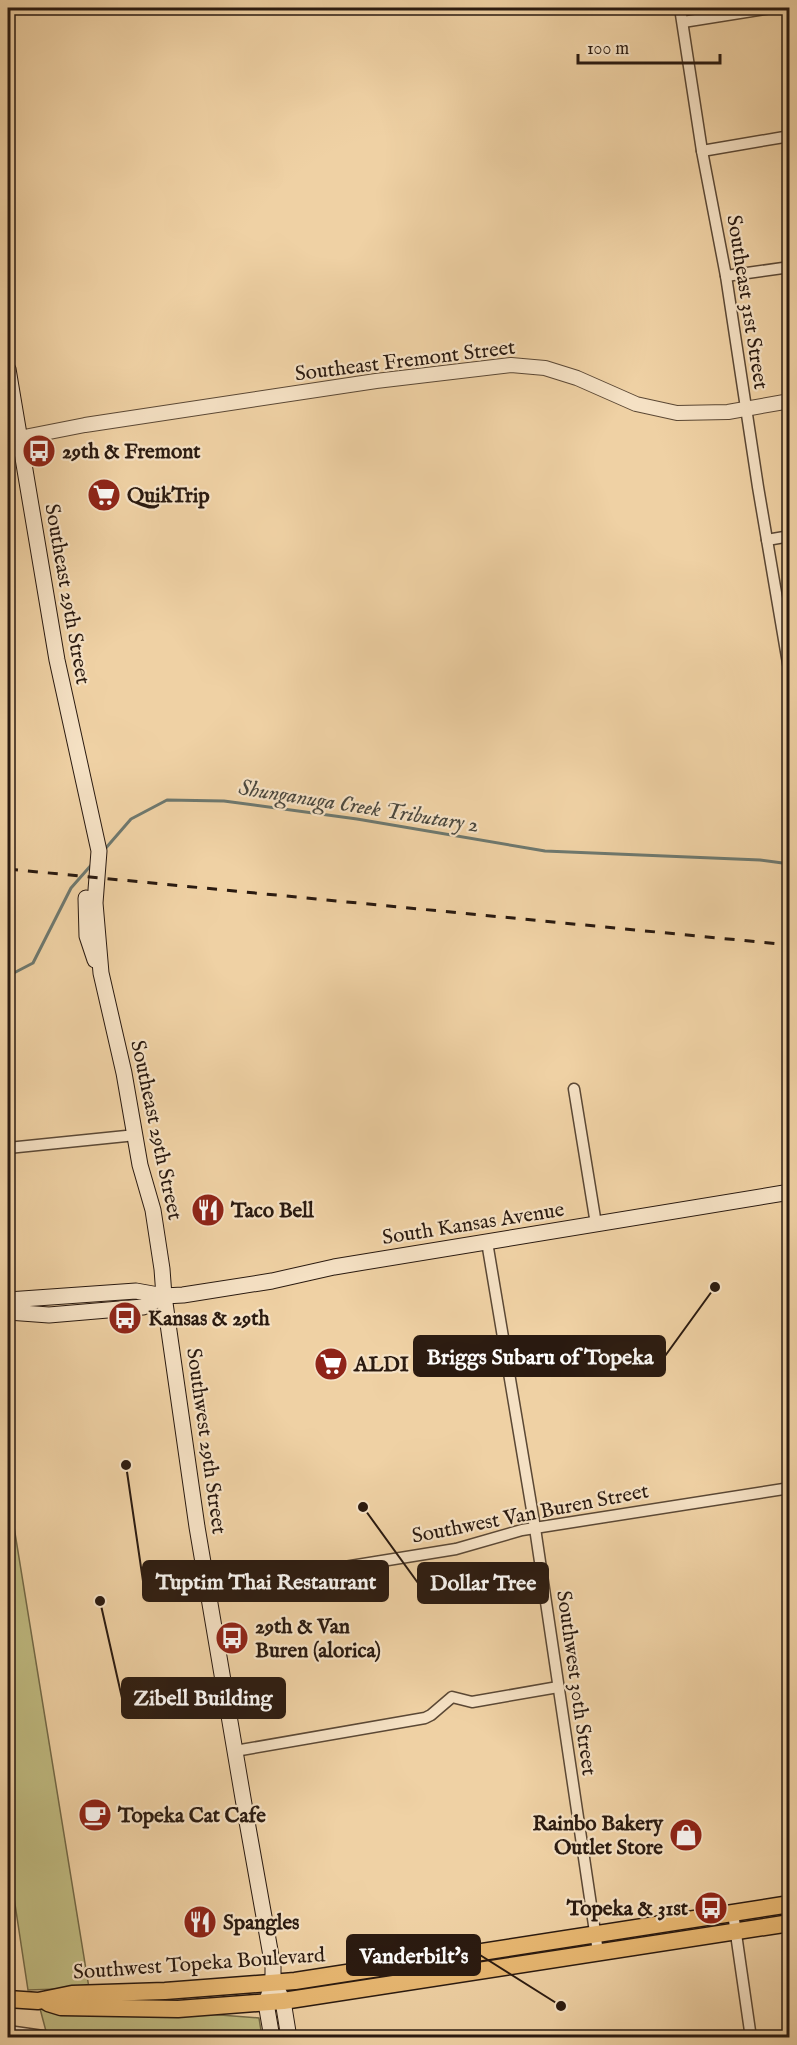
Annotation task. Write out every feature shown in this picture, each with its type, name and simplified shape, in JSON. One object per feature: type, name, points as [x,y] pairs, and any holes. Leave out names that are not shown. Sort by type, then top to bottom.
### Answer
[{"type":"main road","name":"Southeast 29th Street","points":[[8,369],[13,437],[57,660],[99,851],[95,903],[102,973],[124,1073],[143,1178],[153,1210],[164,1296]]},
{"type":"main road","name":"South Kansas Avenue","points":[[8,1300],[136,1291],[164,1296],[183,1295],[272,1281],[334,1267],[789,1192]]},
{"type":"main road","name":"South Kansas Avenue","points":[[8,1312],[49,1315],[143,1308],[164,1296]]},
{"type":"main road","name":"Southwest 29th Street","points":[[164,1296],[208,1589],[273,1967],[273,1983],[266,2003],[272,2037]]},
{"type":"main road","name":"Southwest Topeka Boulevard","points":[[38,2001],[72,1994],[273,1983],[789,1904]]},
{"type":"main road","name":"Southwest Topeka Boulevard","points":[[8,2000],[38,2001],[61,2007],[159,2009],[266,2003],[789,1923]]},
{"type":"main road","name":"Southwest 29th Street","points":[[273,1983],[283,2001],[289,2037]]},
{"type":"street","name":"Southeast 31st Street","points":[[680,8],[789,669]]},
{"type":"street","points":[[682,22],[771,8]]},
{"type":"street","points":[[702,151],[789,136]]},
{"type":"street","points":[[726,276],[789,267]]},
{"type":"street","name":"Southeast Fremont Street","points":[[13,437],[306,392],[511,365],[545,368],[577,378],[636,404],[677,413],[709,413],[789,401]]},
{"type":"street","points":[[766,540],[789,536]]},
{"type":"street","points":[[574,1089],[596,1224]]},
{"type":"street","points":[[8,1148],[136,1135]]},
{"type":"street","name":"Southwest 30th Street","points":[[487,1242],[535,1528],[598,1952]]},
{"type":"street","name":"Southwest Van Buren Street","points":[[208,1589],[456,1549],[535,1528],[789,1488]]},
{"type":"street","points":[[235,1751],[425,1718],[452,1697],[472,1702],[558,1687]]},
{"type":"street","points":[[733,1913],[751,2037]]},
{"type":"street","points":[[8,2031],[57,2037]]},
{"type":"shaded area","points":[[8,1490],[89,1988],[28,1990],[8,1858]]},
{"type":"shaded area","points":[[38,2001],[259,2018],[262,2037],[54,2037],[47,2035]]},
{"type":"waterway","name":"Shunganuga Creek Tributary 2","points":[[105,849],[131,819],[167,800],[224,801],[357,819],[545,851],[760,860],[790,864]]},
{"type":"waterway","name":"Shunganuga Creek Tributary 2","points":[[8,976],[33,963],[71,888],[93,863]]},
{"type":"railway","points":[[8,869],[790,945]]},
{"type":"place","name":"29th & Fremont","points":[[39,451]]},
{"type":"place","name":"QuikTrip","points":[[104,495]]},
{"type":"place","name":"Taco Bell","points":[[208,1210]]},
{"type":"place","name":"Briggs Subaru of Topeka","points":[[715,1287]]},
{"type":"place","name":"Kansas & 29th","points":[[125,1318]]},
{"type":"place","name":"ALDI","points":[[331,1364]]},
{"type":"place","name":"Tuptim Thai Restaurant","points":[[126,1465]]},
{"type":"place","name":"Dollar Tree","points":[[363,1507]]},
{"type":"place","name":"Zibell Building","points":[[100,1601]]},
{"type":"place","name":"29th & Van Buren (alorica)","points":[[232,1638]]},
{"type":"place","name":"Topeka Cat Cafe","points":[[95,1815]]},
{"type":"place","name":"Rainbo Bakery Outlet Store","points":[[686,1835]]},
{"type":"place","name":"Topeka & 31st","points":[[711,1908]]},
{"type":"place","name":"Spangles","points":[[200,1922]]},
{"type":"place","name":"Vanderbilt's","points":[[561,2006]]}]
